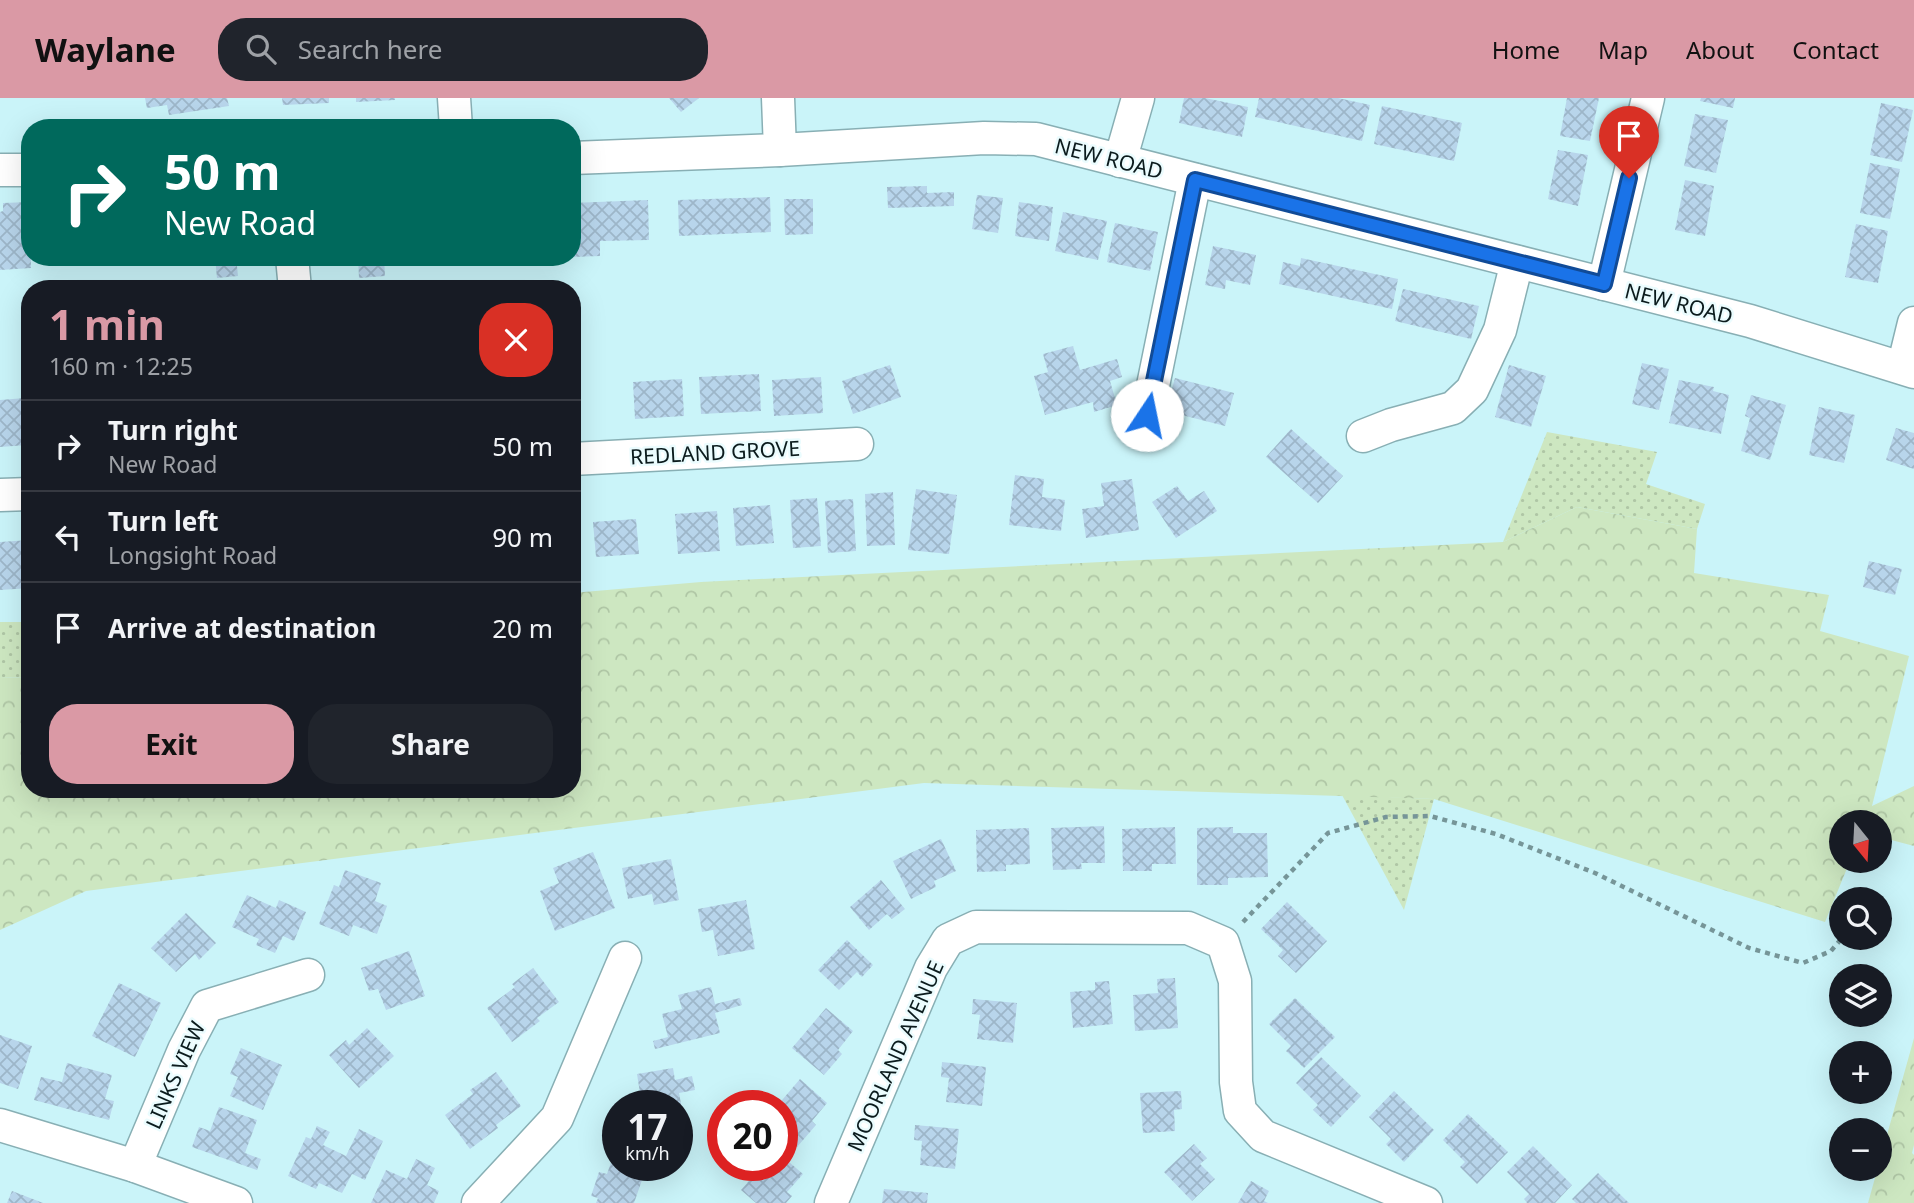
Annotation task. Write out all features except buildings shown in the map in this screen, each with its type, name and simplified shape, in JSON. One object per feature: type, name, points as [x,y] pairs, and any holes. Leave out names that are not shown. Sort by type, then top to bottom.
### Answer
[{"type":"street","points":[[454,98],[455,119]]},
{"type":"street","points":[[778,98],[780,150]]},
{"type":"street","points":[[1120,161],[1138,98]]},
{"type":"street","points":[[1604,284],[1648,98]]},
{"type":"street","name":"NEW ROAD","points":[[581,158],[984,138],[1036,139],[1750,321],[1909,370]]},
{"type":"street","points":[[0,170],[21,170]]},
{"type":"street","points":[[1147,415],[1195,180]]},
{"type":"street","points":[[1363,436],[1452,408],[1472,390],[1500,330],[1517,262]]},
{"type":"street","points":[[1909,370],[1914,323]]},
{"type":"street","name":"REDLAND GROVE","points":[[581,459],[857,444]]},
{"type":"street","points":[[0,495],[21,494]]},
{"type":"street","name":"MOORLAND AVENUE","points":[[831,1203],[931,968],[948,940],[976,927],[1188,928],[1223,943]]},
{"type":"street","points":[[1223,943],[1235,981],[1236,1082],[1240,1111],[1263,1136],[1426,1203]]},
{"type":"street","points":[[478,1203],[557,1118],[625,958]]},
{"type":"street","name":"LINKS VIEW","points":[[135,1166],[184,1050],[207,1006],[308,975]]},
{"type":"street","points":[[0,1125],[135,1166],[236,1203]]},
{"type":"path","points":[[1223,943],[1328,834],[1386,817],[1430,816],[1496,834],[1595,873],[1749,948],[1803,963],[1832,950]]},
{"type":"green space","points":[[1547,432],[1657,452],[1646,484],[1705,504],[1697,529],[1577,507],[1503,542]]},
{"type":"green space","points":[[1577,507],[1697,529],[1694,573],[1829,595],[1820,631],[1909,656],[1872,806],[1914,786],[1914,846],[1892,840],[1892,810],[1829,810],[1829,873],[1845,873],[1839,887],[1829,887],[1829,912],[1825,922],[1434,799],[924,783],[86,891],[0,930],[0,678],[21,677],[21,798],[581,798],[581,592],[701,582],[1503,542]]},
{"type":"green space","points":[[0,622],[21,622],[21,677],[0,678]]},
{"type":"green space","points":[[1342,795],[1434,799],[1404,910]]},
{"type":"green space","points":[[1914,1038],[1914,1203],[1868,1203],[1874,1181],[1892,1181],[1892,1118]]},
{"type":"route","points":[[1147,415],[1195,180],[1604,284],[1629,178]]}]
